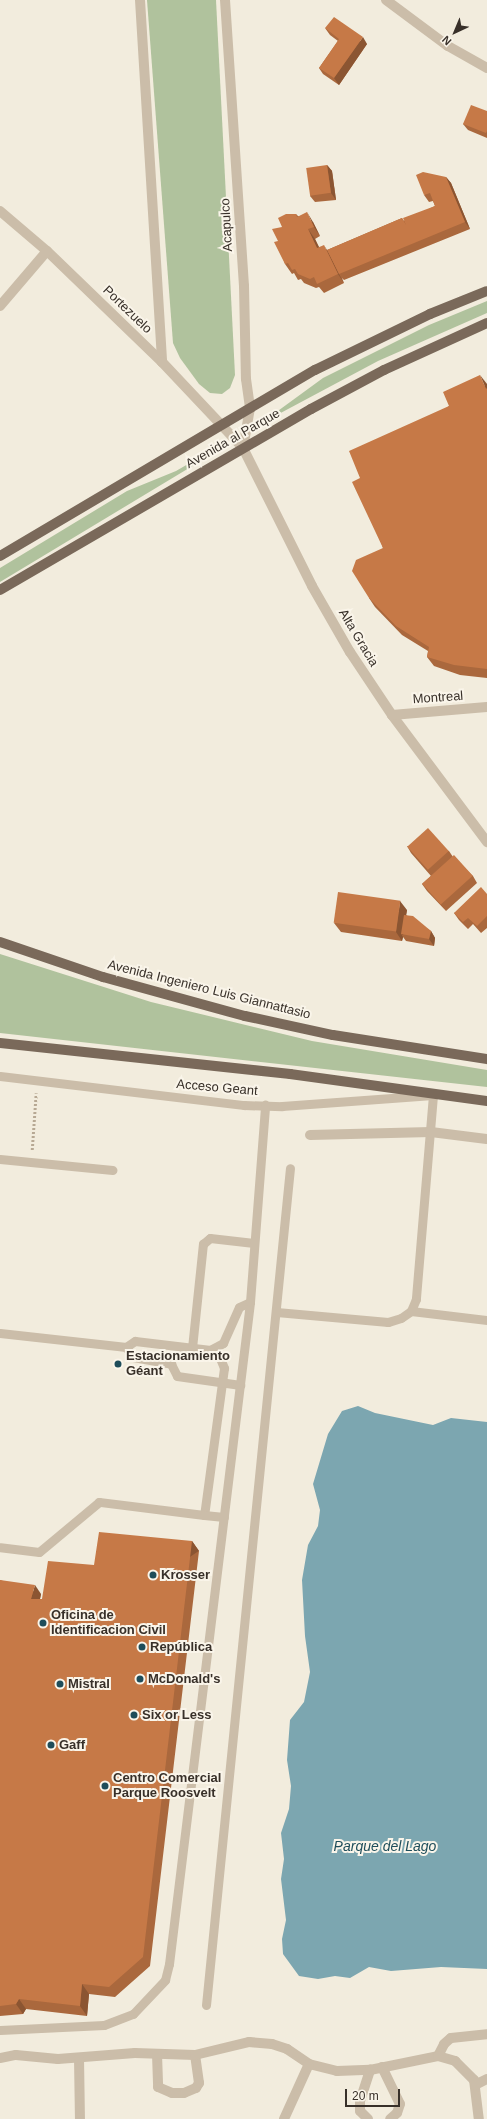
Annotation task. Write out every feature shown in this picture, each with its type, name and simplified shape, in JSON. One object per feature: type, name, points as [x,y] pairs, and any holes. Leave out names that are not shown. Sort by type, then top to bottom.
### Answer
[{"type":"main road","name":"Avenida al Parque","points":[[0,556],[314,370],[370,342],[487,291]]},
{"type":"main road","name":"Avenida al Parque","points":[[0,590],[243,448],[384,370],[487,323]]},
{"type":"main road","name":"Avenida Ingeniero Luis Giannattasio","points":[[0,942],[103,976],[245,1016],[356,1039],[487,1059]]},
{"type":"main road","points":[[0,1043],[290,1074],[433,1096],[487,1101]]},
{"type":"street","points":[[140,0],[162,362]]},
{"type":"street","name":"Acapulco","points":[[225,0],[244,286],[246,379],[250,408],[243,448]]},
{"type":"street","points":[[386,0],[448,46],[487,68]]},
{"type":"street","name":"Portezuelo","points":[[0,211],[47,250],[162,362],[230,436]]},
{"type":"street","points":[[0,306],[47,250]]},
{"type":"street","name":"Alta Gracia","points":[[230,436],[243,448],[312,586],[350,652],[392,715],[487,842]]},
{"type":"street","name":"Montreal","points":[[392,715],[487,707]]},
{"type":"street","points":[[310,1135],[431,1132],[487,1138]]},
{"type":"street","points":[[438,2056],[444,2044],[451,2038],[487,2034]]},
{"type":"street","points":[[0,2058],[16,2055],[58,2059],[156,2054],[195,2055],[249,2042],[272,2044],[287,2049],[309,2064],[337,2071],[370,2070],[438,2056],[455,2061],[467,2070],[474,2080],[482,2110],[479,2119]]},
{"type":"street","points":[[156,2054],[158,2087],[172,2093],[184,2094],[196,2088],[199,2083],[195,2055]]},
{"type":"street","points":[[79,2058],[80,2119]]},
{"type":"street","points":[[284,2119],[309,2064]]},
{"type":"street","points":[[382,2067],[400,2104],[397,2113],[390,2119]]},
{"type":"street","points":[[368,2119],[360,2111],[360,2101],[370,2070]]},
{"type":"street","points":[[475,2085],[487,2079]]},
{"type":"lane","name":"Acceso Geant","points":[[0,1076],[244,1105],[433,1096]]},
{"type":"lane","points":[[276,1312],[388,1322],[401,1318],[411,1311],[416,1299],[433,1096]]},
{"type":"lane","points":[[0,2030],[104,2025],[133,2014],[164,1980],[169,1964],[250,1302],[265,1105]]},
{"type":"lane","points":[[0,1159],[112,1170]]},
{"type":"lane","points":[[206,2005],[290,1168]]},
{"type":"lane","points":[[192,1348],[203,1244],[210,1238],[254,1243]]},
{"type":"lane","points":[[210,1350],[223,1343],[239,1307],[250,1302]]},
{"type":"lane","points":[[411,1311],[487,1320]]},
{"type":"lane","points":[[0,1333],[126,1347],[135,1341],[210,1350],[220,1358],[224,1368],[204,1515]]},
{"type":"lane","points":[[126,1347],[133,1357],[171,1364],[177,1376],[240,1385]]},
{"type":"lane","points":[[0,1547],[39,1552],[99,1502],[224,1517]]},
{"type":"path","points":[[31,1162],[38,1081]]},
{"type":"green space","points":[[147,0],[216,0],[235,375],[230,388],[222,394],[210,393],[199,384],[180,358],[173,343]]},
{"type":"green space","points":[[487,301],[487,313],[378,361],[260,424],[323,378],[429,325]]},
{"type":"green space","points":[[207,453],[209,456],[0,582],[0,568],[127,491],[176,471]]},
{"type":"green space","points":[[0,954],[151,1002],[312,1041],[487,1070],[487,1087],[0,1033]]},
{"type":"water","name":"Parque del Lago","points":[[358,1406],[375,1413],[433,1425],[451,1418],[487,1422],[487,1969],[441,1967],[391,1971],[369,1967],[350,1978],[335,1976],[318,1979],[299,1976],[283,1954],[282,1939],[286,1920],[281,1879],[284,1859],[281,1833],[289,1809],[291,1786],[287,1760],[290,1720],[304,1702],[310,1672],[305,1636],[302,1580],[308,1545],[318,1526],[320,1510],[313,1484],[328,1434],[342,1411]]},
{"type":"building","points":[[334,17],[363,37],[334,78],[319,68],[339,39],[325,28]]},
{"type":"building","points":[[471,105],[487,111],[486,133],[463,124]]},
{"type":"building","points":[[327,165],[331,193],[310,196],[306,168]]},
{"type":"building","points":[[423,172],[446,177],[465,222],[339,274],[327,250],[402,218],[406,225],[403,218],[435,206],[430,193],[424,195],[416,175]]},
{"type":"building","points":[[307,212],[314,227],[308,229],[317,248],[324,245],[338,274],[317,284],[314,277],[310,279],[298,274],[295,269],[292,270],[288,263],[285,264],[274,242],[278,241],[272,229],[282,227],[278,218],[286,214],[296,214],[297,217]]},
{"type":"building","points":[[480,375],[486,389],[487,388],[487,669],[454,665],[427,657],[429,647],[396,626],[369,598],[352,571],[356,560],[383,548],[352,482],[360,478],[349,451],[449,406],[443,392]]},
{"type":"building","points":[[428,828],[449,851],[428,870],[407,847]]},
{"type":"building","points":[[454,855],[473,876],[441,905],[422,884]]},
{"type":"building","points":[[481,887],[487,894],[487,916],[477,926],[468,918],[463,922],[454,913]]},
{"type":"building","points":[[338,892],[400,901],[396,931],[334,923]]},
{"type":"building","points":[[404,915],[413,916],[431,931],[429,939],[401,934]]},
{"type":"building","points":[[99,1532],[192,1541],[143,1957],[109,1987],[82,1984],[80,2006],[19,1999],[16,2004],[0,2006],[0,1580],[35,1585],[31,1599],[42,1599],[48,1561],[94,1565]]},
{"type":"place","name":"Estacionamiento Géant","points":[[118,1364]]},
{"type":"place","name":"Krosser","points":[[153,1575]]},
{"type":"place","name":"Oficina de Identificacion Civil","points":[[43,1623]]},
{"type":"place","name":"República","points":[[142,1647]]},
{"type":"place","name":"McDonald's","points":[[140,1679]]},
{"type":"place","name":"Mistral","points":[[60,1684]]},
{"type":"place","name":"Six or Less","points":[[134,1715]]},
{"type":"place","name":"Gaff","points":[[51,1745]]},
{"type":"place","name":"Centro Comercial Parque Roosvelt","points":[[105,1786]]}]
